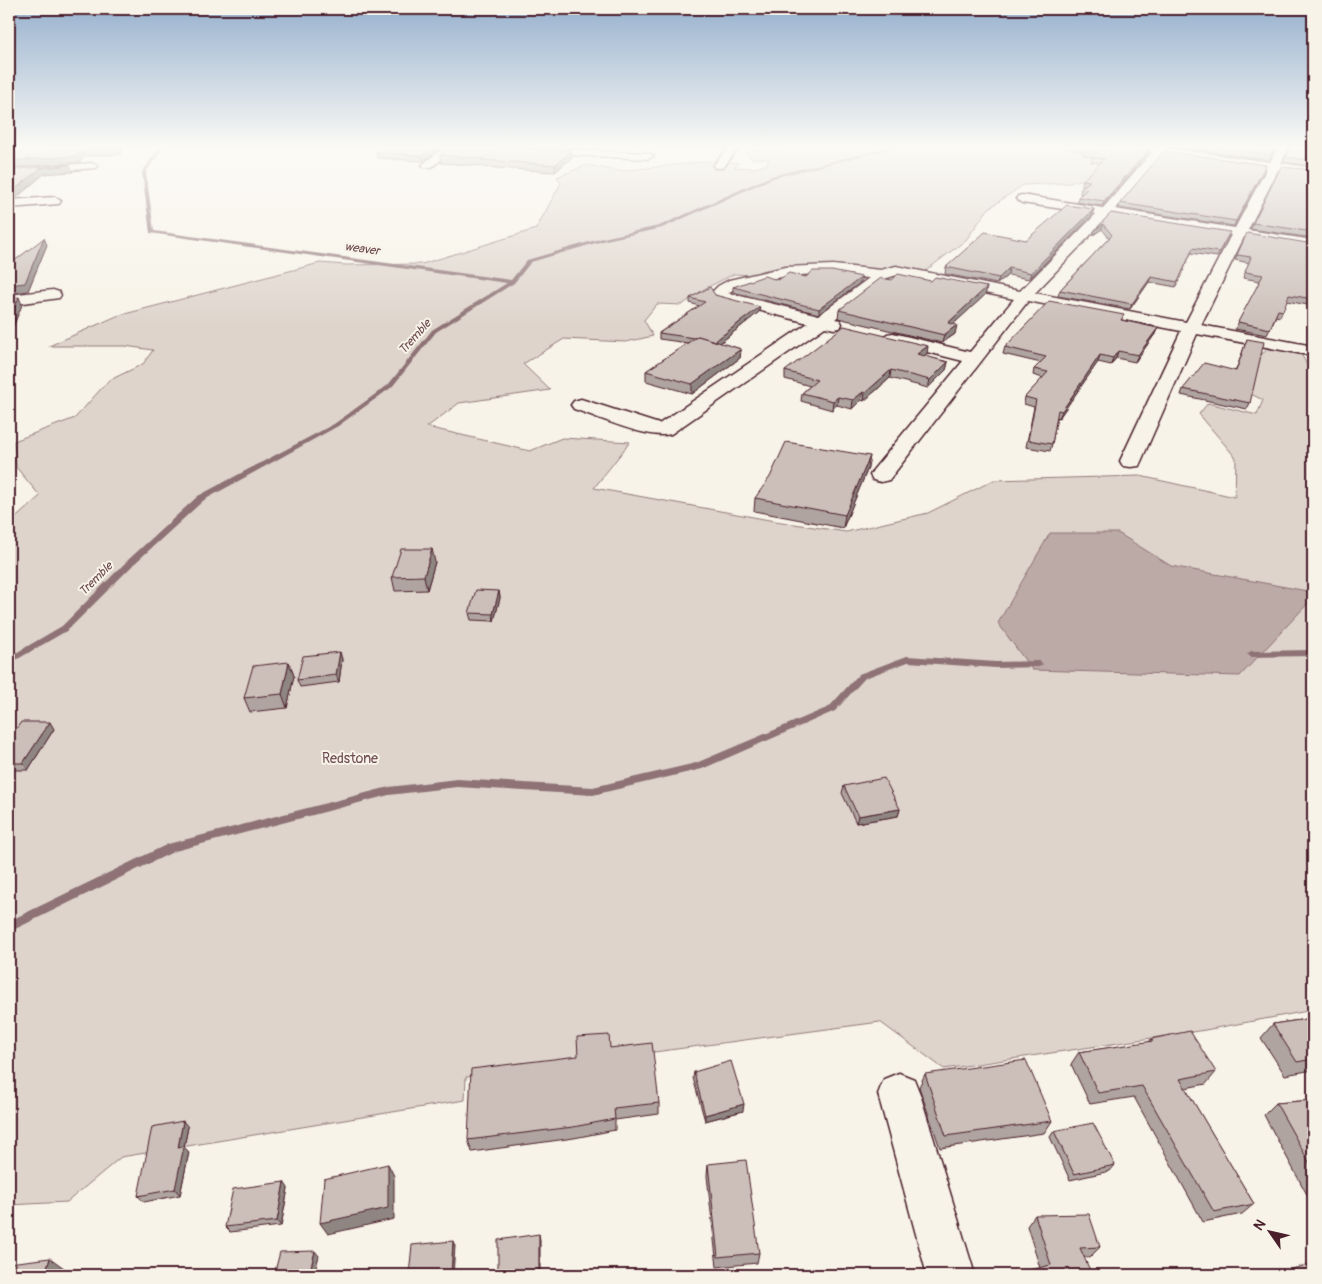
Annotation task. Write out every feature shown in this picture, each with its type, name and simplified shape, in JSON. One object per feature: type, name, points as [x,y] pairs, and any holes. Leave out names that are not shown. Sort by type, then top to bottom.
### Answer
[{"type":"street","points":[[1067,206],[1313,244]]},
{"type":"street","points":[[881,475],[1024,296],[1111,206]]},
{"type":"street","points":[[1131,461],[1191,328],[1253,206]]},
{"type":"street","points":[[851,328],[733,300],[721,296],[720,292],[727,286],[758,277],[806,268],[852,270],[882,275]]},
{"type":"street","points":[[581,405],[656,430],[664,430],[822,321],[882,275],[892,270],[904,270],[1024,296],[1313,351]]},
{"type":"street","points":[[9,300],[53,295]]},
{"type":"street","points":[[879,335],[974,358]]},
{"type":"street","points":[[899,1094],[951,1275]]},
{"type":"green space","name":"Redstone","points":[[549,206],[992,206],[988,209],[966,240],[920,275],[810,266],[784,273],[784,267],[760,271],[755,275],[734,274],[704,289],[682,305],[657,304],[644,320],[653,336],[626,342],[564,339],[523,364],[550,390],[459,403],[427,427],[530,451],[562,438],[630,442],[594,488],[775,521],[846,532],[928,513],[994,480],[1140,476],[1235,497],[1236,458],[1199,414],[1208,403],[1257,415],[1263,400],[1226,382],[1267,350],[1299,350],[1313,376],[1313,1010],[1205,1030],[944,1069],[880,1022],[466,1077],[465,1100],[121,1157],[67,1202],[9,1205],[9,524],[40,496],[16,467],[14,441],[75,418],[108,381],[143,364],[153,350],[125,346],[49,346],[117,316],[320,263],[346,265],[422,264],[536,229]]},
{"type":"shaded area","points":[[1050,533],[1118,533],[1171,566],[1313,592],[1313,598],[1240,676],[1032,670],[998,623]]},
{"type":"building","points":[[1066,206],[1094,209],[1031,273],[1009,268],[999,278],[946,267],[985,232],[1026,240]]},
{"type":"building","points":[[1139,206],[1244,206],[1236,221]]},
{"type":"building","points":[[1262,206],[1313,206],[1313,232],[1253,223]]},
{"type":"building","points":[[1111,213],[1230,232],[1219,252],[1193,248],[1178,282],[1151,277],[1132,304],[1060,290],[1112,235],[1103,224],[1094,231]]},
{"type":"building","points":[[1247,233],[1313,244],[1313,299],[1289,295],[1283,311],[1278,310],[1270,329],[1238,322],[1263,275],[1245,272],[1251,257],[1237,255]]},
{"type":"building","points":[[44,238],[25,283],[9,285],[9,265]]},
{"type":"building","points":[[813,271],[832,271],[862,277],[819,309],[733,287],[764,276],[778,280],[789,273],[806,277]]},
{"type":"building","points":[[898,274],[931,281],[935,277],[987,287],[948,323],[957,325],[944,335],[839,310],[881,278],[892,280]]},
{"type":"building","points":[[710,287],[715,295],[760,307],[715,341],[698,336],[694,338],[659,333],[705,302],[690,298]]},
{"type":"building","points":[[19,297],[9,320],[9,298]]},
{"type":"building","points":[[1049,301],[1124,315],[1121,320],[1158,328],[1138,355],[1118,351],[1113,358],[1100,355],[1062,411],[1058,410],[1052,444],[1028,440],[1036,400],[1025,397],[1048,372],[1034,369],[1046,357],[1005,347]]},
{"type":"building","points":[[844,326],[928,346],[917,354],[948,362],[930,380],[891,370],[865,393],[863,392],[853,400],[838,397],[833,401],[802,393],[817,380],[785,371]]},
{"type":"building","points":[[698,336],[741,349],[692,384],[646,371]]},
{"type":"building","points":[[1247,339],[1264,342],[1250,403],[1183,389],[1204,363],[1236,371]]},
{"type":"building","points":[[786,442],[870,456],[845,515],[755,498],[770,477]]},
{"type":"building","points":[[401,549],[432,549],[424,576],[392,577]]},
{"type":"building","points":[[476,590],[499,591],[493,614],[469,613]]},
{"type":"building","points":[[340,652],[336,675],[297,680],[303,656]]},
{"type":"building","points":[[289,662],[282,694],[244,698],[253,666]]},
{"type":"building","points":[[21,722],[50,722],[23,763],[9,763],[9,739]]},
{"type":"building","points":[[884,778],[900,809],[858,816],[844,786]]},
{"type":"building","points":[[1313,1018],[1313,1059],[1297,1062],[1273,1024]]},
{"type":"building","points":[[1190,1031],[1216,1072],[1180,1079],[1254,1204],[1214,1212],[1142,1086],[1098,1093],[1079,1052],[1153,1041],[1151,1039]]},
{"type":"building","points":[[609,1035],[610,1048],[652,1043],[659,1103],[614,1108],[615,1119],[573,1127],[468,1140],[471,1069],[578,1056],[577,1037]]},
{"type":"building","points":[[1026,1060],[1052,1121],[946,1136],[925,1074]]},
{"type":"building","points":[[731,1061],[744,1104],[705,1115],[694,1072]]},
{"type":"building","points":[[1313,1100],[1313,1169],[1276,1103]]},
{"type":"building","points":[[183,1121],[178,1148],[184,1146],[175,1189],[138,1196],[152,1127]]},
{"type":"building","points":[[1093,1123],[1115,1165],[1074,1174],[1054,1131]]},
{"type":"building","points":[[746,1160],[759,1253],[718,1257],[708,1164]]},
{"type":"building","points":[[388,1164],[388,1208],[320,1223],[324,1179]]},
{"type":"building","points":[[284,1182],[277,1221],[225,1227],[233,1189]]},
{"type":"building","points":[[1089,1214],[1100,1247],[1080,1248],[1092,1275],[1008,1275],[1051,1265],[1035,1215]]},
{"type":"building","points":[[539,1234],[539,1275],[498,1275],[498,1240]]},
{"type":"building","points":[[453,1241],[451,1275],[409,1275],[412,1245]]},
{"type":"building","points":[[315,1251],[309,1275],[274,1275],[280,1252]]},
{"type":"building","points":[[50,1258],[45,1275],[9,1275],[9,1263]]},
{"type":"building","points":[[1313,1263],[1313,1275],[1272,1275]]},
{"type":"waterway","name":"weaver","points":[[149,206],[152,232],[512,282]]},
{"type":"waterway","name":"Tremble","points":[[512,282],[529,261],[605,239],[660,227],[707,206]]},
{"type":"waterway","name":"Tremble","points":[[9,661],[65,628],[131,562],[201,498],[336,425],[390,386],[434,331],[512,282]]},
{"type":"waterway","points":[[1251,654],[1313,653]]},
{"type":"waterway","points":[[9,927],[172,847],[389,791],[457,783],[593,791],[698,766],[832,709],[862,676],[907,659],[996,665],[1039,664]]}]
